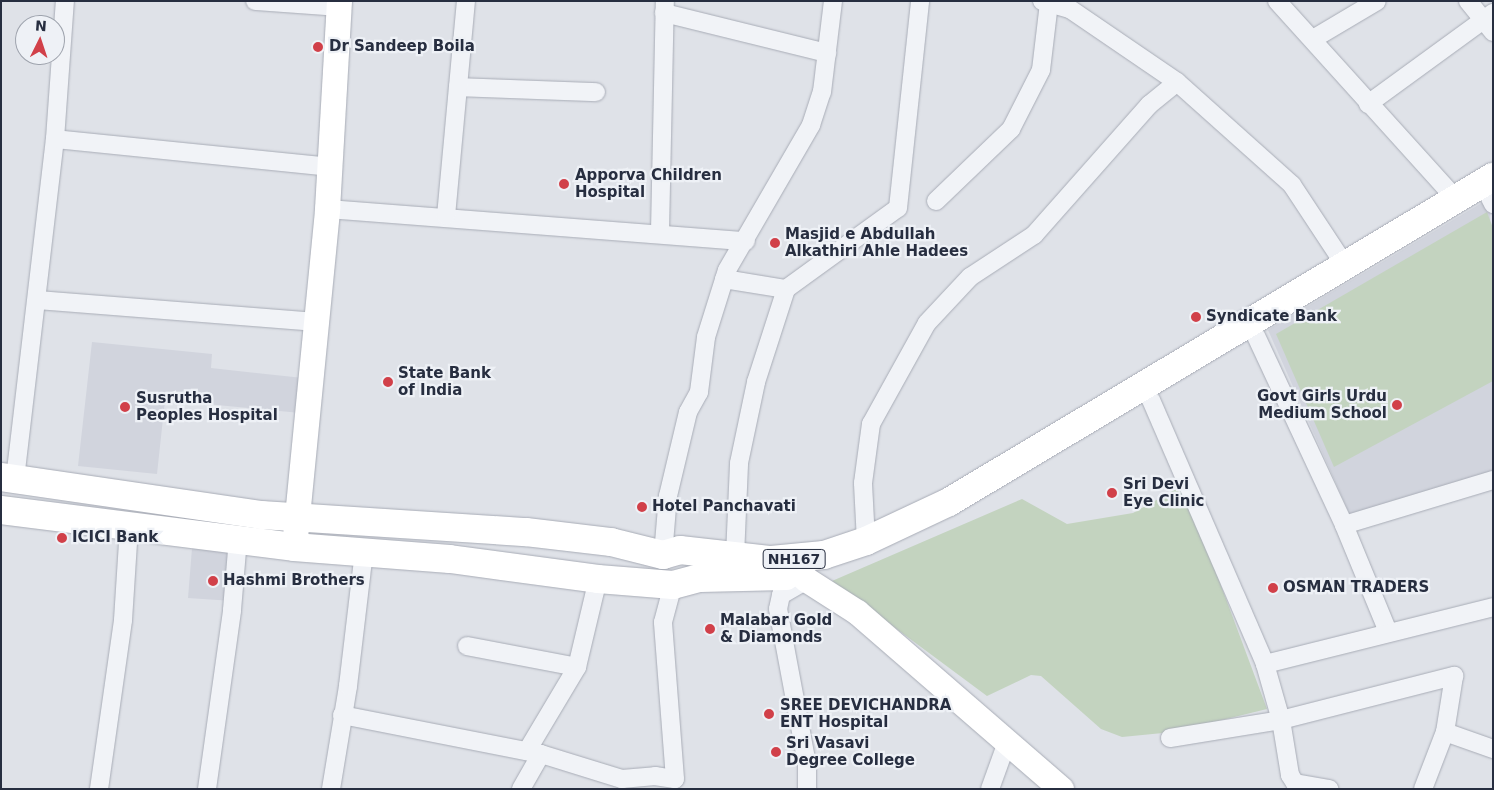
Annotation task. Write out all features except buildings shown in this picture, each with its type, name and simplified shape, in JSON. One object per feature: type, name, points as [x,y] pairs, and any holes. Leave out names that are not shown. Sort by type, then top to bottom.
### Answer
[{"type":"highway","name":"NH167","points":[[8,478],[297,519],[526,532],[611,542],[663,555],[680,550],[735,556],[796,572],[824,555],[866,541],[949,502],[1251,320],[1346,267],[1457,200],[1492,194]]},
{"type":"highway","name":"NH167","points":[[1,510],[238,538],[294,547],[364,551],[598,579],[672,585],[700,578],[824,572],[878,554],[987,501],[1492,194]]},
{"type":"street","points":[[8,478],[37,300],[55,139],[65,1]]},
{"type":"street","points":[[254,1],[339,4],[327,209],[314,322],[294,547]]},
{"type":"street","points":[[446,216],[466,1]]},
{"type":"street","points":[[663,555],[668,496],[688,412],[699,392],[706,337],[724,279],[811,125],[822,92],[833,1]]},
{"type":"street","points":[[735,556],[739,463],[756,382],[786,289],[898,208],[920,1]]},
{"type":"street","points":[[1277,1],[1313,39],[1368,104],[1457,200]]},
{"type":"street","points":[[1313,39],[1377,1]]},
{"type":"street","points":[[1368,104],[1490,22],[1468,1]]},
{"type":"street","points":[[936,201],[1011,130],[1041,70],[1045,2],[1070,9],[1177,82],[1292,186],[1346,267]]},
{"type":"street","points":[[660,232],[664,7],[827,53]]},
{"type":"street","points":[[866,541],[863,483],[871,424],[927,323],[970,277],[1034,235],[1149,105],[1177,82]]},
{"type":"street","points":[[458,86],[596,92]]},
{"type":"street","points":[[55,139],[330,167]]},
{"type":"street","points":[[327,209],[660,232],[746,241]]},
{"type":"street","points":[[724,279],[786,289]]},
{"type":"street","points":[[37,300],[314,322]]},
{"type":"street","points":[[1256,336],[1344,525],[1388,632]]},
{"type":"street","points":[[1151,400],[1265,664],[1281,720],[1290,775],[1295,783],[1329,789]]},
{"type":"street","points":[[1344,525],[1493,480]]},
{"type":"street","points":[[99,789],[123,620],[129,526]]},
{"type":"street","points":[[207,789],[232,610],[238,538]]},
{"type":"street","points":[[331,789],[364,551]]},
{"type":"street","points":[[807,789],[803,737],[778,609],[781,595],[796,572],[857,612],[1061,789]]},
{"type":"street","points":[[522,789],[534,752],[578,667],[598,579]]},
{"type":"street","points":[[342,715],[534,752],[619,784],[655,776],[675,784],[663,622],[672,585]]},
{"type":"street","points":[[1265,664],[1493,607]]},
{"type":"street","points":[[467,646],[578,667]]},
{"type":"street","points":[[1170,738],[1281,720],[1454,676],[1445,732],[1423,789]]},
{"type":"street","points":[[1445,732],[1493,749]]},
{"type":"street","points":[[990,789],[1007,742]]},
{"type":"shaded area","name":"Govt Girls Urdu Medium School","points":[[1490,198],[1493,480],[1350,515],[1268,330]]},
{"type":"shaded area","name":"Susrutha Peoples Hospital","points":[[92,342],[212,354],[211,368],[303,378],[300,413],[165,400],[157,474],[78,466]]},
{"type":"shaded area","name":"Hashmi Brothers","points":[[193,536],[237,540],[233,601],[188,598]]},
{"type":"green space","name":"Govt Girls Urdu Medium School","points":[[1487,212],[1493,228],[1493,381],[1334,467],[1276,334]]},
{"type":"green space","points":[[1178,488],[1194,513],[1267,709],[1173,732],[1122,737],[1101,729],[1041,676],[1031,675],[987,696],[832,581],[1022,499],[1067,524],[1133,513]]},
{"type":"place","name":"Dr Sandeep Boila","points":[[318,47]]},
{"type":"place","name":"Apporva Children Hospital","points":[[564,184]]},
{"type":"place","name":"Masjid e Abdullah Alkathiri Ahle Hadees","points":[[775,243]]},
{"type":"place","name":"Syndicate Bank","points":[[1196,317]]},
{"type":"place","name":"State Bank of India","points":[[388,382]]},
{"type":"place","name":"Govt Girls Urdu Medium School","points":[[1397,405]]},
{"type":"place","name":"Susrutha Peoples Hospital","points":[[125,407]]},
{"type":"place","name":"Sri Devi Eye Clinic","points":[[1112,493]]},
{"type":"place","name":"Hotel Panchavati","points":[[642,507]]},
{"type":"place","name":"ICICI Bank","points":[[62,538]]},
{"type":"place","name":"Hashmi Brothers","points":[[213,581]]},
{"type":"place","name":"OSMAN TRADERS","points":[[1273,588]]},
{"type":"place","name":"Malabar Gold & Diamonds","points":[[710,629]]},
{"type":"place","name":"SREE DEVICHANDRA ENT Hospital","points":[[769,714]]},
{"type":"place","name":"Sri Vasavi Degree College","points":[[776,752]]}]
